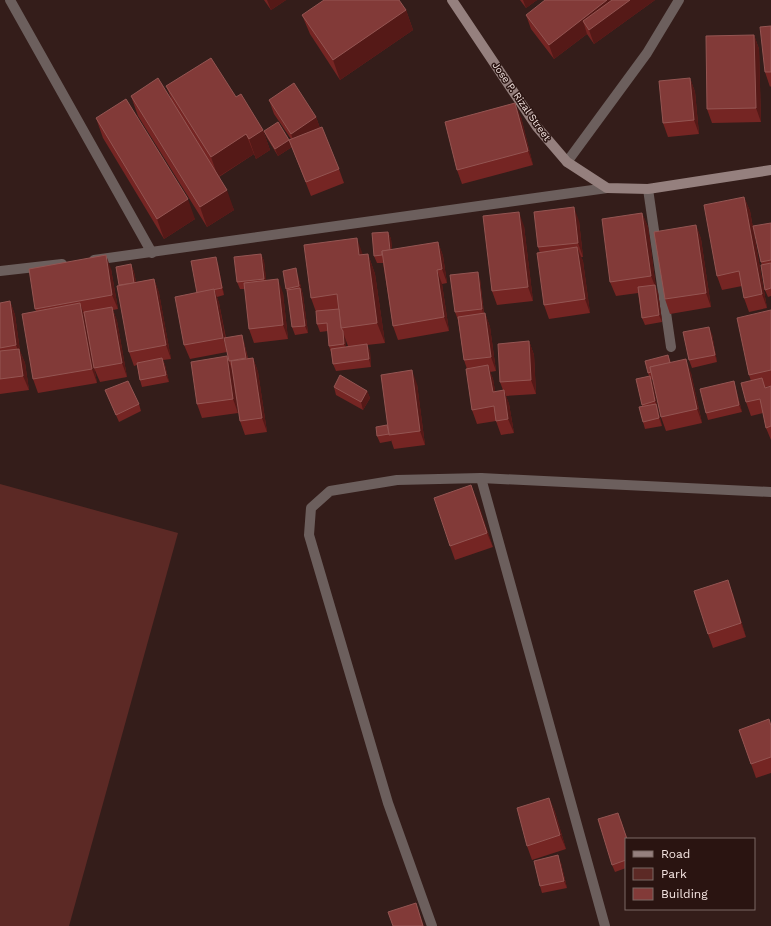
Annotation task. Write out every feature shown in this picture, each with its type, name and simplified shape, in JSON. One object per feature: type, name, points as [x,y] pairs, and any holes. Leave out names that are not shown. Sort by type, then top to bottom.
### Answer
[{"type":"street","points":[[10,0],[152,253]]},
{"type":"street","name":"Jose P. Rizal Street","points":[[452,0],[537,126],[568,162],[607,188]]},
{"type":"street","points":[[568,162],[647,54],[679,0]]},
{"type":"street","points":[[84,261],[152,253],[607,188],[648,189],[771,170]]},
{"type":"street","points":[[648,189],[671,347]]},
{"type":"street","points":[[0,271],[68,263]]},
{"type":"street","points":[[432,926],[388,803],[309,535],[311,508],[330,491],[397,480],[481,478],[771,492]]},
{"type":"street","points":[[481,478],[605,926]]},
{"type":"green space","points":[[0,484],[178,533],[69,926],[0,926]]},
{"type":"building","points":[[324,0],[399,0],[406,10],[333,60],[302,15]]},
{"type":"building","points":[[545,0],[607,0],[549,45],[526,15]]},
{"type":"building","points":[[612,0],[630,0],[589,30],[583,21]]},
{"type":"building","points":[[771,26],[771,72],[765,72],[760,27]]},
{"type":"building","points":[[754,35],[756,108],[707,109],[706,36]]},
{"type":"building","points":[[211,58],[236,97],[241,94],[263,130],[249,139],[246,134],[211,157],[166,86]]},
{"type":"building","points":[[158,78],[227,190],[200,207],[131,96]]},
{"type":"building","points":[[690,78],[694,120],[663,123],[659,81]]},
{"type":"building","points":[[294,83],[316,117],[291,134],[269,100]]},
{"type":"building","points":[[126,99],[188,199],[157,219],[96,118]]},
{"type":"building","points":[[515,103],[528,151],[457,170],[445,122]]},
{"type":"building","points":[[278,122],[289,140],[275,149],[264,131]]},
{"type":"building","points":[[322,127],[339,169],[306,182],[289,140]]},
{"type":"building","points":[[744,197],[762,294],[744,298],[739,271],[717,276],[704,205]]},
{"type":"building","points":[[574,207],[578,243],[538,247],[534,212]]},
{"type":"building","points":[[519,212],[528,287],[492,291],[483,216]]},
{"type":"building","points":[[642,213],[651,276],[610,282],[602,219]]},
{"type":"building","points":[[771,223],[771,260],[761,262],[753,226]]},
{"type":"building","points":[[696,225],[706,293],[665,299],[654,232]]},
{"type":"building","points":[[388,232],[390,250],[382,251],[382,255],[374,256],[372,233]]},
{"type":"building","points":[[357,238],[359,255],[368,254],[377,323],[341,328],[337,294],[311,298],[304,245]]},
{"type":"building","points":[[438,242],[442,269],[437,270],[444,317],[393,326],[382,251]]},
{"type":"building","points":[[577,247],[585,299],[544,305],[537,253]]},
{"type":"building","points":[[261,254],[264,279],[237,282],[234,257]]},
{"type":"building","points":[[106,255],[112,295],[35,309],[29,269]]},
{"type":"building","points":[[216,257],[222,288],[197,293],[191,261]]},
{"type":"building","points":[[771,263],[771,288],[765,290],[761,265]]},
{"type":"building","points":[[131,264],[134,283],[119,285],[116,267]]},
{"type":"building","points":[[296,268],[299,286],[286,289],[283,271]]},
{"type":"building","points":[[478,272],[482,309],[455,312],[450,275]]},
{"type":"building","points":[[154,279],[166,345],[129,352],[117,286]]},
{"type":"building","points":[[278,279],[283,325],[249,329],[244,283]]},
{"type":"building","points":[[655,285],[659,315],[642,318],[638,287]]},
{"type":"building","points":[[300,288],[305,326],[292,327],[287,290]]},
{"type":"building","points":[[214,289],[223,338],[184,345],[175,297]]},
{"type":"building","points":[[10,301],[16,345],[0,348],[0,303]]},
{"type":"building","points":[[80,303],[92,369],[33,379],[22,314]]},
{"type":"building","points":[[112,307],[122,363],[94,368],[84,312]]},
{"type":"building","points":[[339,309],[344,344],[329,346],[327,323],[317,324],[316,311]]},
{"type":"building","points":[[771,310],[771,370],[749,375],[737,318]]},
{"type":"building","points":[[485,313],[491,357],[464,360],[458,317]]},
{"type":"building","points":[[709,327],[715,355],[689,360],[683,332]]},
{"type":"building","points":[[242,335],[246,358],[229,361],[224,338]]},
{"type":"building","points":[[529,341],[531,380],[500,382],[498,344]]},
{"type":"building","points":[[367,344],[369,359],[333,364],[331,349]]},
{"type":"building","points":[[19,349],[23,376],[0,379],[0,351]]},
{"type":"building","points":[[668,355],[670,363],[650,367],[651,372],[648,373],[645,361]]},
{"type":"building","points":[[227,356],[233,399],[197,404],[191,362]]},
{"type":"building","points":[[162,358],[166,375],[140,380],[137,363]]},
{"type":"building","points":[[253,358],[262,418],[240,421],[231,361]]},
{"type":"building","points":[[686,359],[697,409],[661,417],[650,367]]},
{"type":"building","points":[[488,365],[493,392],[504,390],[508,419],[496,421],[494,406],[472,410],[466,369]]},
{"type":"building","points":[[412,370],[420,431],[389,435],[381,375]]},
{"type":"building","points":[[340,375],[367,391],[361,402],[334,387]]},
{"type":"building","points":[[650,376],[655,401],[642,405],[636,379]]},
{"type":"building","points":[[762,378],[765,388],[771,386],[771,426],[766,428],[760,399],[746,402],[741,383]]},
{"type":"building","points":[[128,381],[139,404],[116,415],[105,390]]},
{"type":"building","points":[[734,381],[739,405],[706,413],[700,389]]},
{"type":"building","points":[[656,404],[659,418],[643,422],[639,407]]},
{"type":"building","points":[[387,425],[389,434],[377,436],[376,427]]},
{"type":"building","points":[[471,485],[487,533],[450,546],[434,498]]},
{"type":"building","points":[[728,580],[741,623],[708,634],[694,591]]},
{"type":"building","points":[[769,719],[771,726],[771,757],[751,764],[739,730]]},
{"type":"building","points":[[549,798],[560,835],[527,846],[517,808]]},
{"type":"building","points":[[618,813],[627,838],[625,838],[625,860],[612,865],[598,819]]},
{"type":"building","points":[[558,855],[564,881],[540,886],[534,861]]},
{"type":"building","points":[[416,903],[423,926],[393,926],[388,912]]}]
